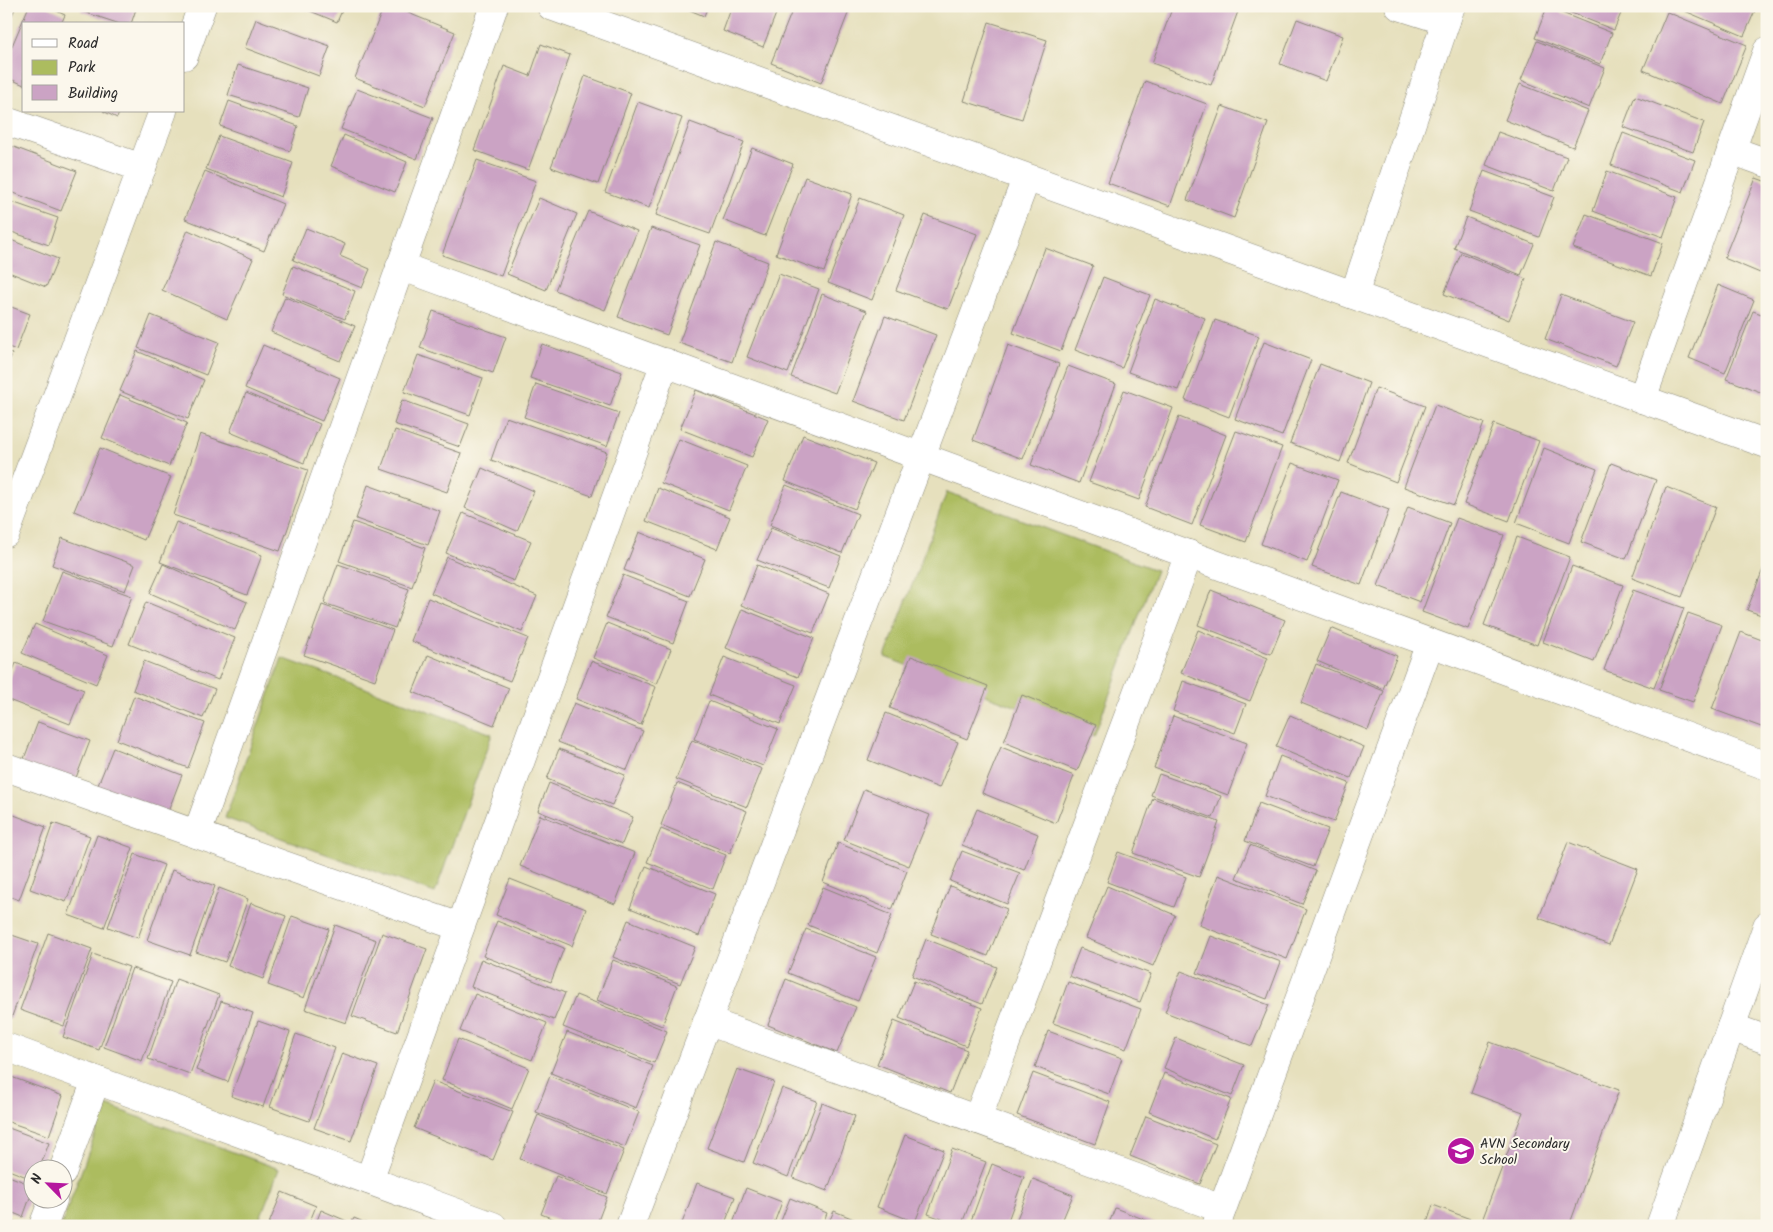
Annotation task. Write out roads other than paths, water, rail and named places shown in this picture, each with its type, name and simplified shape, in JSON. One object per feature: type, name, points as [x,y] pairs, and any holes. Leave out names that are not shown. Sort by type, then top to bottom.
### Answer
[{"type":"street","points":[[185,53],[202,6]]},
{"type":"street","points":[[197,834],[494,6]]},
{"type":"street","points":[[551,6],[1026,179],[1767,444]]},
{"type":"street","points":[[1354,295],[1449,13],[1398,6]]},
{"type":"street","points":[[1642,399],[1767,51]]},
{"type":"street","points":[[6,533],[163,112]]},
{"type":"street","points":[[6,121],[142,168]]},
{"type":"street","points":[[1731,150],[1767,164]]},
{"type":"street","points":[[630,1226],[1026,179]]},
{"type":"street","points":[[400,266],[1767,766]]},
{"type":"street","points":[[369,1180],[665,362]]},
{"type":"street","points":[[977,1120],[1189,554]]},
{"type":"street","points":[[707,1021],[977,1120],[1219,1218],[1430,643]]},
{"type":"street","points":[[6,767],[460,927]]},
{"type":"street","points":[[1660,1226],[1767,926]]},
{"type":"street","points":[[1731,1026],[1767,1040]]},
{"type":"street","points":[[6,1047],[493,1226]]},
{"type":"street","points":[[67,1160],[96,1080]]},
{"type":"street","points":[[43,1226],[49,1210]]},
{"type":"place","name":"AVN Secondary School","points":[[1461,1151]]}]
